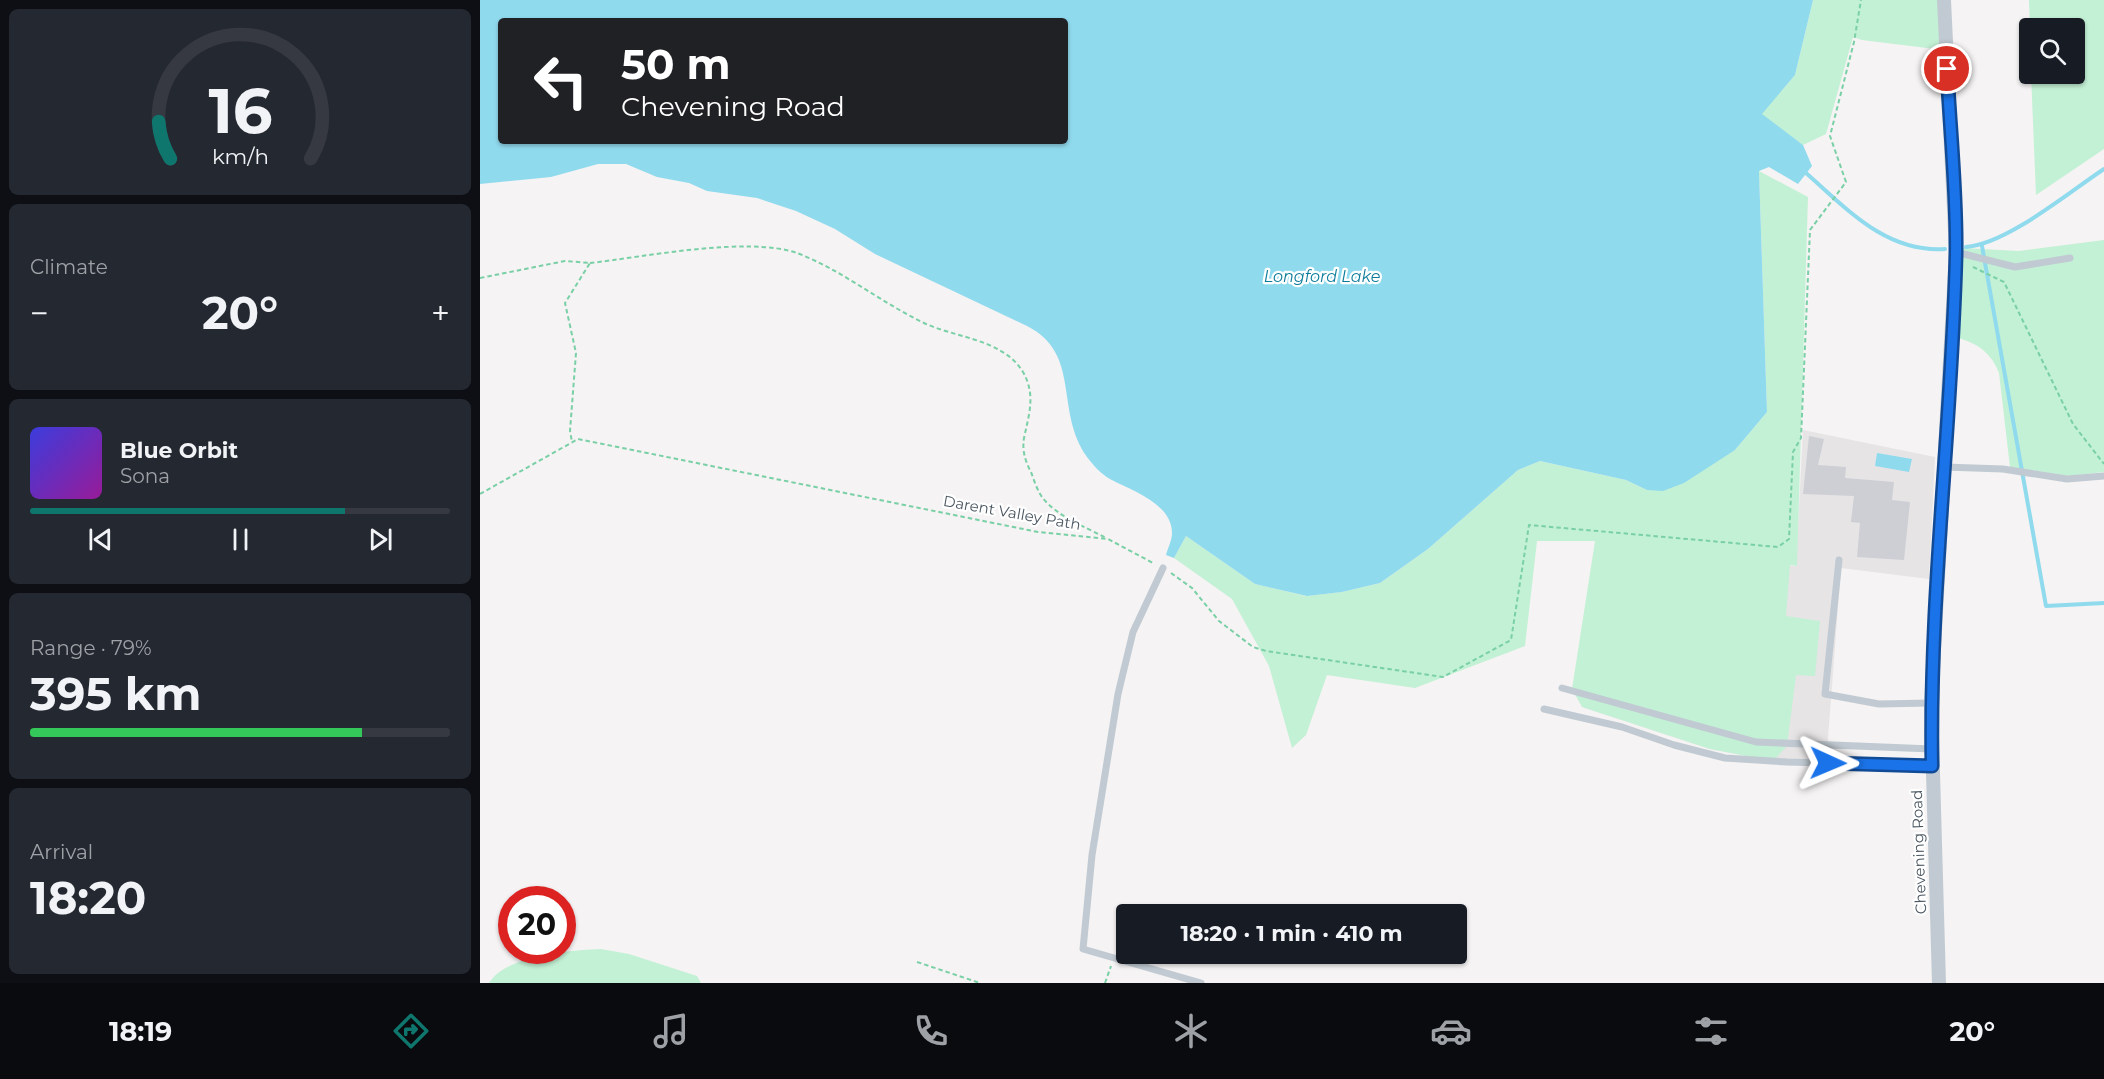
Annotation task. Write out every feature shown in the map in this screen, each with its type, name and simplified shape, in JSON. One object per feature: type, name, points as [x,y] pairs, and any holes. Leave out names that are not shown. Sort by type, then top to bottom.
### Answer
[{"type":"street","name":"Chevening Road","points":[[1939,983],[1931,703],[1956,252],[1944,0]]},
{"type":"lane","points":[[1956,252],[2014,267],[2070,258]]},
{"type":"lane","points":[[1944,467],[2013,471],[2067,479],[2104,477]]},
{"type":"lane","points":[[1839,560],[1826,694],[1880,704],[1931,703]]},
{"type":"lane","points":[[1163,568],[1140,615],[1127,653],[1092,855],[1083,949],[1201,983]]},
{"type":"lane","points":[[1562,688],[1756,742],[1932,749]]},
{"type":"lane","points":[[1544,709],[1622,727],[1674,745],[1725,758],[1932,766]]},
{"type":"path","name":"Darent Valley Path","points":[[572,442],[578,439],[1038,532],[1108,539],[1163,568],[1192,588],[1219,621],[1253,647],[1266,651],[1443,677],[1511,640],[1529,525],[1778,546],[1789,539],[1793,452],[1801,438],[1810,230],[1846,182],[1830,136],[1854,42],[1861,0]]},
{"type":"path","points":[[480,278],[565,261],[590,263],[734,247],[771,248],[795,253],[821,263],[924,322],[989,344],[1007,355],[1022,370],[1030,388],[1032,406],[1023,441],[1024,457],[1041,496],[1052,508],[1108,539]]},
{"type":"path","points":[[480,494],[572,442],[570,431],[576,353],[565,303],[590,263]]},
{"type":"path","points":[[1978,270],[2004,282],[2073,424],[2104,464]]},
{"type":"path","points":[[1105,983],[1114,958]]},
{"type":"path","points":[[916,962],[980,983]]},
{"type":"shaded area","points":[[1803,430],[1935,457],[1929,579],[1841,568],[1826,764],[1773,761],[1710,749],[1582,707],[1596,541],[1796,566]]},
{"type":"green space","points":[[1813,0],[1939,0],[1943,50],[1853,37],[1826,134],[1803,145],[1761,114],[1795,75]]},
{"type":"green space","points":[[2029,0],[2104,0],[2104,149],[2036,195],[2031,84],[2085,84],[2085,18],[2030,18]]},
{"type":"green space","points":[[1759,171],[1808,197],[1797,566],[1790,565],[1786,616],[1820,621],[1815,676],[1796,675],[1787,746],[1773,761],[1710,749],[1582,707],[1572,689],[1595,541],[1537,541],[1525,646],[1415,688],[1327,675],[1306,735],[1292,748],[1269,666],[1232,599],[1174,558],[1186,536],[1255,584],[1306,596],[1342,592],[1380,583],[1428,549],[1518,470],[1540,461],[1626,480],[1647,490],[1735,450],[1767,412]]},
{"type":"green space","points":[[2104,240],[2104,472],[2069,476],[2010,467],[1999,373],[1983,350],[1958,338],[1962,248],[2019,251]]},
{"type":"green space","points":[[601,949],[629,954],[697,976],[701,983],[489,983],[497,974],[514,964],[576,964],[576,951]]},
{"type":"water","name":"Longford Lake","points":[[480,0],[1813,0],[1795,75],[1762,114],[1803,145],[1812,166],[1798,184],[1769,167],[1759,171],[1767,412],[1735,450],[1684,483],[1663,491],[1647,490],[1626,480],[1540,461],[1518,470],[1428,549],[1380,583],[1342,592],[1307,596],[1255,584],[1186,536],[1174,558],[1166,555],[1172,533],[1165,513],[1148,499],[1107,477],[1087,457],[1077,439],[1071,421],[1065,384],[1055,352],[1044,338],[1027,326],[875,254],[835,229],[796,211],[757,198],[707,191],[689,183],[657,177],[626,164],[598,164],[551,177],[480,184]]},
{"type":"water","points":[[1877,453],[1912,459],[1909,472],[1875,466]]},
{"type":"building","points":[[1809,436],[1824,439],[1818,465],[1846,467],[1845,478],[1894,482],[1892,500],[1910,502],[1904,560],[1857,557],[1860,523],[1851,522],[1854,496],[1803,494]]},
{"type":"waterway","points":[[1966,247],[1982,244],[2018,227],[2104,169]]},
{"type":"waterway","points":[[1806,173],[1852,214],[1886,236],[1904,244],[1945,249]]},
{"type":"waterway","points":[[1982,246],[2046,606],[2104,603]]},
{"type":"route","points":[[1828,763],[1932,766],[1931,703],[1936,581],[1956,252],[1947,69]]}]
